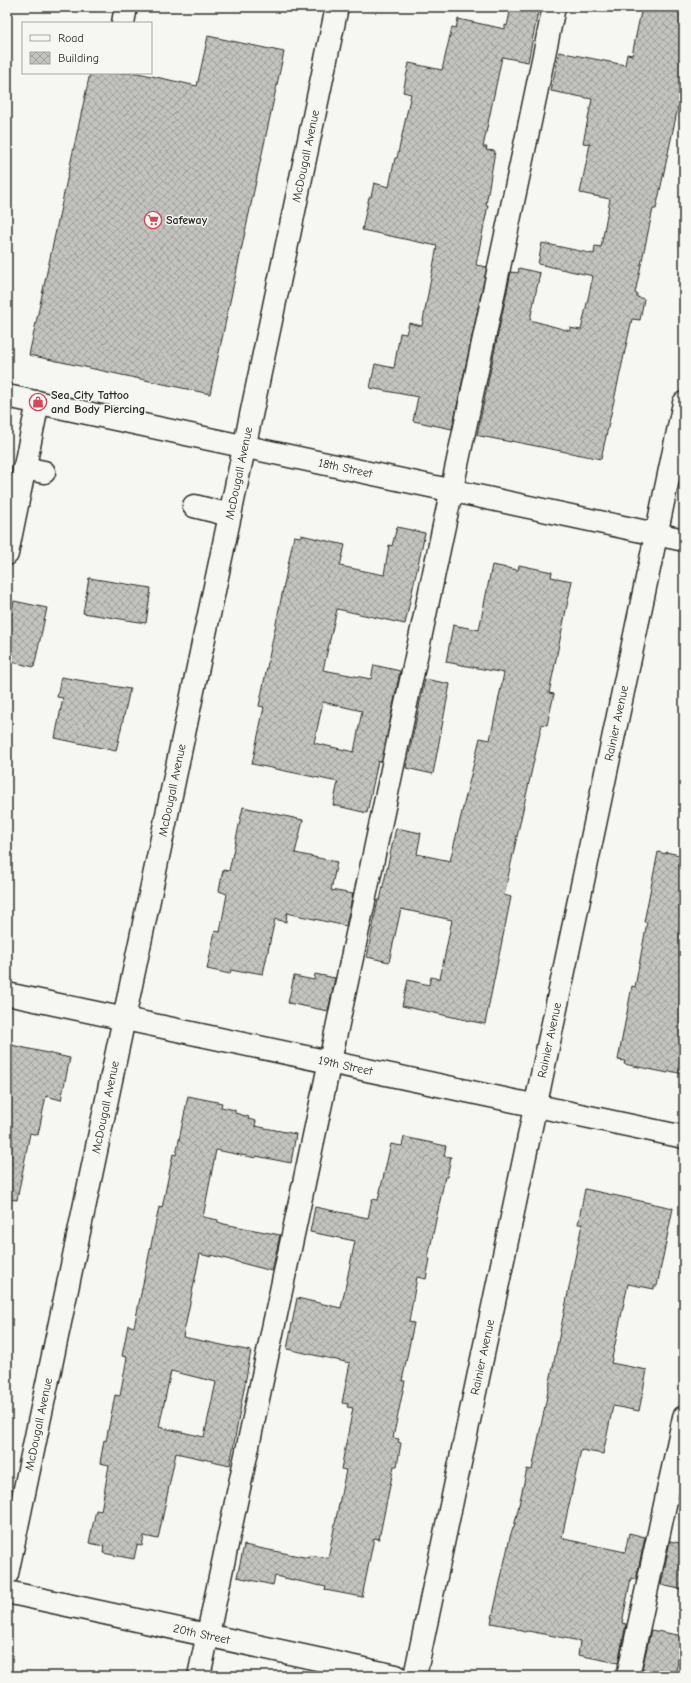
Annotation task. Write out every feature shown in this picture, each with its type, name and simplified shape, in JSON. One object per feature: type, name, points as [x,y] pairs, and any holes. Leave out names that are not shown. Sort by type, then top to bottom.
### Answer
[{"type":"street","points":[[123,22],[126,7]]},
{"type":"street","name":"McDougall Avenue","points":[[7,1574],[337,7]]},
{"type":"street","points":[[199,1676],[453,491],[554,7]]},
{"type":"street","name":"18th Street","points":[[7,396],[684,540]]},
{"type":"street","points":[[7,554],[34,470],[38,402]]},
{"type":"street","name":"Rainier Avenue","points":[[415,1676],[684,403]]},
{"type":"street","points":[[194,506],[230,514]]},
{"type":"street","name":"19th Street","points":[[7,994],[684,1137]]},
{"type":"street","points":[[628,1676],[684,1417]]},
{"type":"street","name":"20th Street","points":[[7,1592],[396,1676]]},
{"type":"building","points":[[511,7],[539,7],[528,62],[502,57],[483,147],[487,147],[486,150],[495,151],[486,205],[488,205],[476,265],[487,267],[452,429],[413,421],[418,397],[370,388],[375,364],[394,368],[400,333],[406,334],[409,323],[422,326],[437,246],[362,230],[369,197],[371,197],[374,183],[389,187],[411,94],[403,92],[409,63],[442,70],[452,27],[456,28],[458,19],[505,29]]},
{"type":"building","points":[[642,7],[684,7],[684,108],[678,107],[656,209],[653,209],[635,293],[637,294],[637,297],[644,299],[640,320],[632,319],[601,459],[477,435],[511,272],[518,273],[519,268],[540,273],[530,320],[570,331],[570,328],[581,330],[593,276],[538,264],[542,243],[594,254],[595,246],[601,247],[610,199],[580,193],[590,144],[583,143],[592,99],[551,91],[559,52],[625,65],[627,54],[632,55]]},
{"type":"building","name":"Safeway","points":[[208,36],[284,52],[210,394],[29,355],[90,74],[143,74],[197,86]]},
{"type":"building","points":[[397,527],[425,533],[405,624],[337,609],[323,670],[371,679],[374,665],[400,671],[382,762],[378,761],[367,813],[333,805],[338,782],[252,764],[264,707],[259,706],[294,536],[301,537],[301,535],[345,545],[340,566],[384,575],[389,545],[392,546]],"holes":[[[323,702],[362,711],[354,752],[314,743]]]},
{"type":"building","points":[[492,565],[518,570],[519,565],[552,572],[551,577],[572,581],[549,693],[554,694],[547,725],[542,724],[504,895],[511,897],[485,1024],[402,1006],[408,980],[429,985],[431,977],[440,979],[452,920],[401,909],[389,962],[367,957],[378,900],[380,900],[396,828],[421,833],[417,854],[450,861],[480,738],[490,740],[504,673],[446,662],[453,625],[479,630]]},
{"type":"building","points":[[89,578],[151,588],[146,623],[83,613]]},
{"type":"building","points":[[14,601],[47,608],[34,667],[7,661],[7,632]]},
{"type":"building","points":[[61,677],[130,689],[116,751],[55,738],[63,698],[57,697]]},
{"type":"building","points":[[425,679],[450,684],[433,774],[406,768]]},
{"type":"building","points":[[243,807],[303,820],[295,853],[337,862],[331,890],[353,894],[346,926],[287,913],[286,922],[275,919],[263,974],[231,970],[230,974],[207,969],[215,931],[220,932],[227,894],[219,891],[223,870],[229,871]]},
{"type":"building","points":[[658,852],[666,854],[666,852],[684,856],[684,1074],[669,1071],[668,1073],[624,1064],[625,1061],[618,1060],[632,986],[635,987],[647,922],[644,922]]},
{"type":"building","points":[[315,974],[335,978],[328,1011],[288,1003],[294,976],[314,980]]},
{"type":"building","points":[[7,1044],[70,1058],[61,1100],[46,1096],[38,1135],[30,1133],[17,1200],[7,1199]]},
{"type":"building","points":[[188,1096],[222,1103],[221,1107],[235,1110],[235,1113],[249,1117],[248,1119],[256,1121],[255,1126],[296,1134],[291,1163],[216,1150],[203,1217],[218,1220],[218,1222],[224,1224],[280,1235],[272,1271],[211,1255],[211,1257],[200,1254],[183,1337],[251,1351],[230,1465],[176,1453],[158,1539],[144,1536],[142,1546],[137,1545],[134,1559],[103,1553],[104,1546],[89,1543],[96,1510],[101,1511],[109,1465],[100,1463],[115,1395],[120,1396],[127,1357],[122,1356],[128,1325],[134,1327],[159,1207],[162,1208],[173,1154],[176,1155]],"holes":[[[171,1371],[216,1382],[204,1437],[159,1427]]]},
{"type":"building","points":[[404,1137],[446,1146],[444,1156],[451,1157],[447,1177],[445,1177],[428,1258],[430,1259],[426,1279],[417,1277],[409,1322],[414,1323],[402,1381],[405,1381],[393,1438],[399,1439],[398,1442],[401,1443],[397,1466],[394,1466],[379,1539],[374,1538],[362,1597],[325,1590],[326,1587],[275,1576],[273,1585],[237,1577],[244,1545],[309,1558],[309,1555],[328,1558],[346,1470],[341,1469],[353,1408],[347,1407],[348,1404],[342,1403],[350,1363],[287,1349],[297,1298],[341,1308],[355,1241],[310,1232],[315,1207],[368,1218],[372,1199],[378,1200],[391,1144],[402,1146]]},
{"type":"building","points":[[585,1189],[673,1208],[657,1286],[654,1286],[654,1289],[628,1284],[611,1363],[647,1370],[639,1411],[613,1406],[603,1454],[581,1450],[562,1537],[565,1538],[564,1539],[625,1552],[629,1533],[645,1537],[636,1580],[631,1578],[622,1623],[626,1624],[618,1663],[578,1655],[580,1641],[528,1631],[524,1632],[512,1627],[491,1623],[527,1469],[532,1470],[582,1224],[578,1224]]},
{"type":"building","points":[[670,1541],[684,1544],[684,1590],[661,1585]]},
{"type":"building","points":[[651,1630],[683,1636],[675,1676],[643,1676],[644,1669],[642,1669]]},
{"type":"place","name":"Safeway","points":[[153,220]]},
{"type":"place","name":"Sea City Tattoo and Body Piercing","points":[[38,402]]}]
